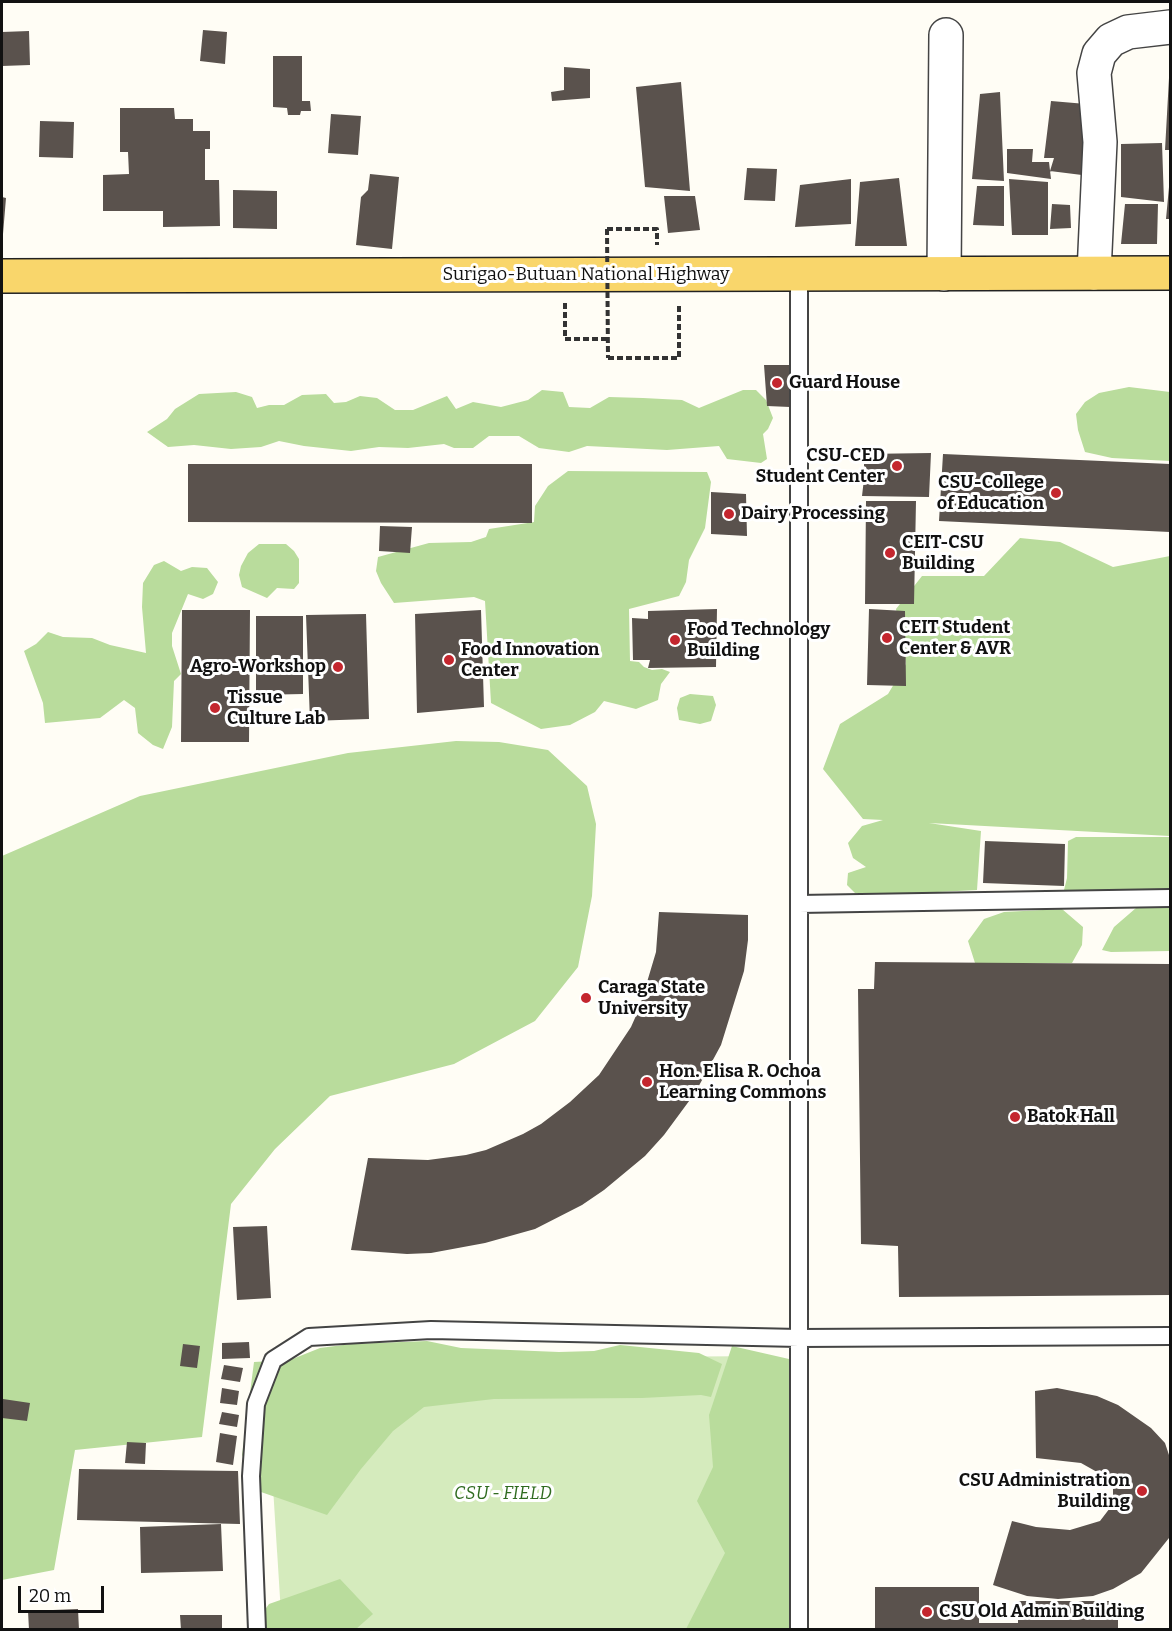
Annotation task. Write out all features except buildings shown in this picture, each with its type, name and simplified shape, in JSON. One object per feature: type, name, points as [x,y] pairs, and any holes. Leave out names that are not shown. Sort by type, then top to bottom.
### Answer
[{"type":"main road","name":"Surigao-Butuan National Highway","points":[[2,276],[1170,273]]},
{"type":"street","points":[[1094,273],[1100,142],[1094,73],[1099,54],[1111,40],[1128,32],[1170,27]]},
{"type":"street","points":[[944,274],[946,35]]},
{"type":"lane","points":[[799,275],[799,1629]]},
{"type":"lane","points":[[799,904],[1170,898]]},
{"type":"lane","points":[[257,1629],[251,1476],[256,1404],[273,1360],[309,1337],[431,1330],[799,1338],[1170,1336]]},
{"type":"path","points":[[657,228],[608,229],[608,358],[679,358],[679,275]]},
{"type":"path","points":[[565,339],[608,339]]},
{"type":"green space","points":[[1129,387],[1170,392],[1170,461],[1112,458],[1085,452],[1076,414],[1085,402],[1099,393]]},
{"type":"green space","points":[[542,390],[563,392],[569,407],[590,408],[609,397],[682,400],[699,408],[743,390],[756,390],[766,400],[773,418],[763,434],[767,459],[761,463],[727,459],[719,446],[667,450],[587,446],[569,452],[539,448],[519,436],[489,436],[473,448],[454,448],[444,444],[408,448],[379,447],[351,451],[279,441],[261,447],[231,449],[194,445],[168,447],[147,432],[167,419],[175,409],[199,394],[236,392],[252,397],[257,408],[284,405],[302,395],[326,394],[334,403],[346,402],[360,396],[377,398],[395,410],[413,410],[447,396],[456,409],[473,402],[501,407],[528,400]]},
{"type":"green space","points":[[568,471],[707,472],[711,482],[705,528],[689,560],[686,582],[679,596],[629,609],[630,661],[639,662],[652,670],[662,669],[670,672],[661,684],[658,700],[636,709],[604,701],[595,712],[570,725],[541,729],[491,703],[485,601],[474,597],[394,603],[376,571],[378,557],[429,543],[471,542],[486,537],[489,529],[534,522],[535,506],[548,486]]},
{"type":"green space","points":[[1020,538],[1060,542],[1113,567],[1170,556],[1170,836],[929,823],[981,831],[977,890],[897,894],[855,893],[847,885],[848,873],[866,867],[853,858],[848,843],[862,826],[883,820],[863,819],[823,769],[840,724],[888,694],[906,664],[896,609],[922,576],[984,576]]},
{"type":"green space","points":[[259,544],[286,544],[294,551],[299,559],[299,583],[294,589],[277,588],[267,598],[242,587],[239,575],[241,566],[248,553]]},
{"type":"green space","points":[[164,561],[181,571],[192,567],[207,568],[218,582],[213,594],[203,599],[188,594],[172,633],[172,646],[181,674],[174,681],[172,727],[163,749],[153,745],[138,733],[135,708],[124,700],[100,718],[45,723],[43,703],[24,651],[36,644],[48,632],[63,637],[92,638],[110,645],[146,653],[142,607],[143,583],[154,565]]},
{"type":"green space","points":[[690,694],[713,696],[716,705],[711,721],[700,724],[679,720],[677,708],[680,698]]},
{"type":"green space","points":[[456,741],[499,742],[548,750],[587,786],[596,824],[592,896],[578,967],[535,1021],[454,1064],[330,1096],[275,1149],[231,1204],[202,1437],[75,1450],[54,1570],[2,1580],[2,856],[140,796],[348,753]]},
{"type":"green space","points":[[1076,837],[1170,837],[1170,894],[1060,893],[1064,890],[1067,878],[1068,841]]},
{"type":"green space","points":[[1170,907],[1170,951],[1111,952],[1102,950],[1114,927],[1136,908]]},
{"type":"green space","points":[[1062,909],[1083,927],[1082,945],[1072,963],[975,963],[968,941],[984,919],[1004,912]]},
{"type":"green space","points":[[427,1341],[461,1348],[559,1352],[594,1351],[620,1345],[699,1353],[722,1364],[711,1397],[701,1395],[642,1398],[494,1399],[424,1407],[393,1431],[327,1515],[261,1492],[242,1455],[254,1362],[290,1360],[320,1348],[351,1344]]},
{"type":"green space","points":[[732,1346],[789,1359],[790,1629],[686,1629],[725,1553],[697,1501],[713,1467],[709,1415]]},
{"type":"green space","name":"CSU - FIELD","points":[[774,1356],[776,1629],[282,1630],[272,1471],[317,1359]]},
{"type":"green space","points":[[340,1579],[373,1614],[356,1629],[250,1630],[269,1604]]},
{"type":"place","name":"Guard House","points":[[777,383]]},
{"type":"place","name":"CSU-CED Student Center","points":[[897,466]]},
{"type":"place","name":"CSU-College of Education","points":[[1056,493]]},
{"type":"place","name":"Dairy Processing","points":[[729,514]]},
{"type":"place","name":"CEIT-CSU Building","points":[[890,553]]},
{"type":"place","name":"CEIT Student Center & AVR","points":[[887,638]]},
{"type":"place","name":"Food Technology Building","points":[[675,640]]},
{"type":"place","name":"Food Innovation Center","points":[[449,660]]},
{"type":"place","name":"Agro-Workshop","points":[[338,667]]},
{"type":"place","name":"Tissue Culture Lab","points":[[215,708]]},
{"type":"place","name":"Caraga State University","points":[[586,998]]},
{"type":"place","name":"Hon. Elisa R. Ochoa Learning Commons","points":[[647,1082]]},
{"type":"place","name":"Batok Hall","points":[[1015,1117]]},
{"type":"place","name":"CSU Administration Building","points":[[1142,1491]]},
{"type":"place","name":"CSU Old Admin Building","points":[[927,1612]]}]
